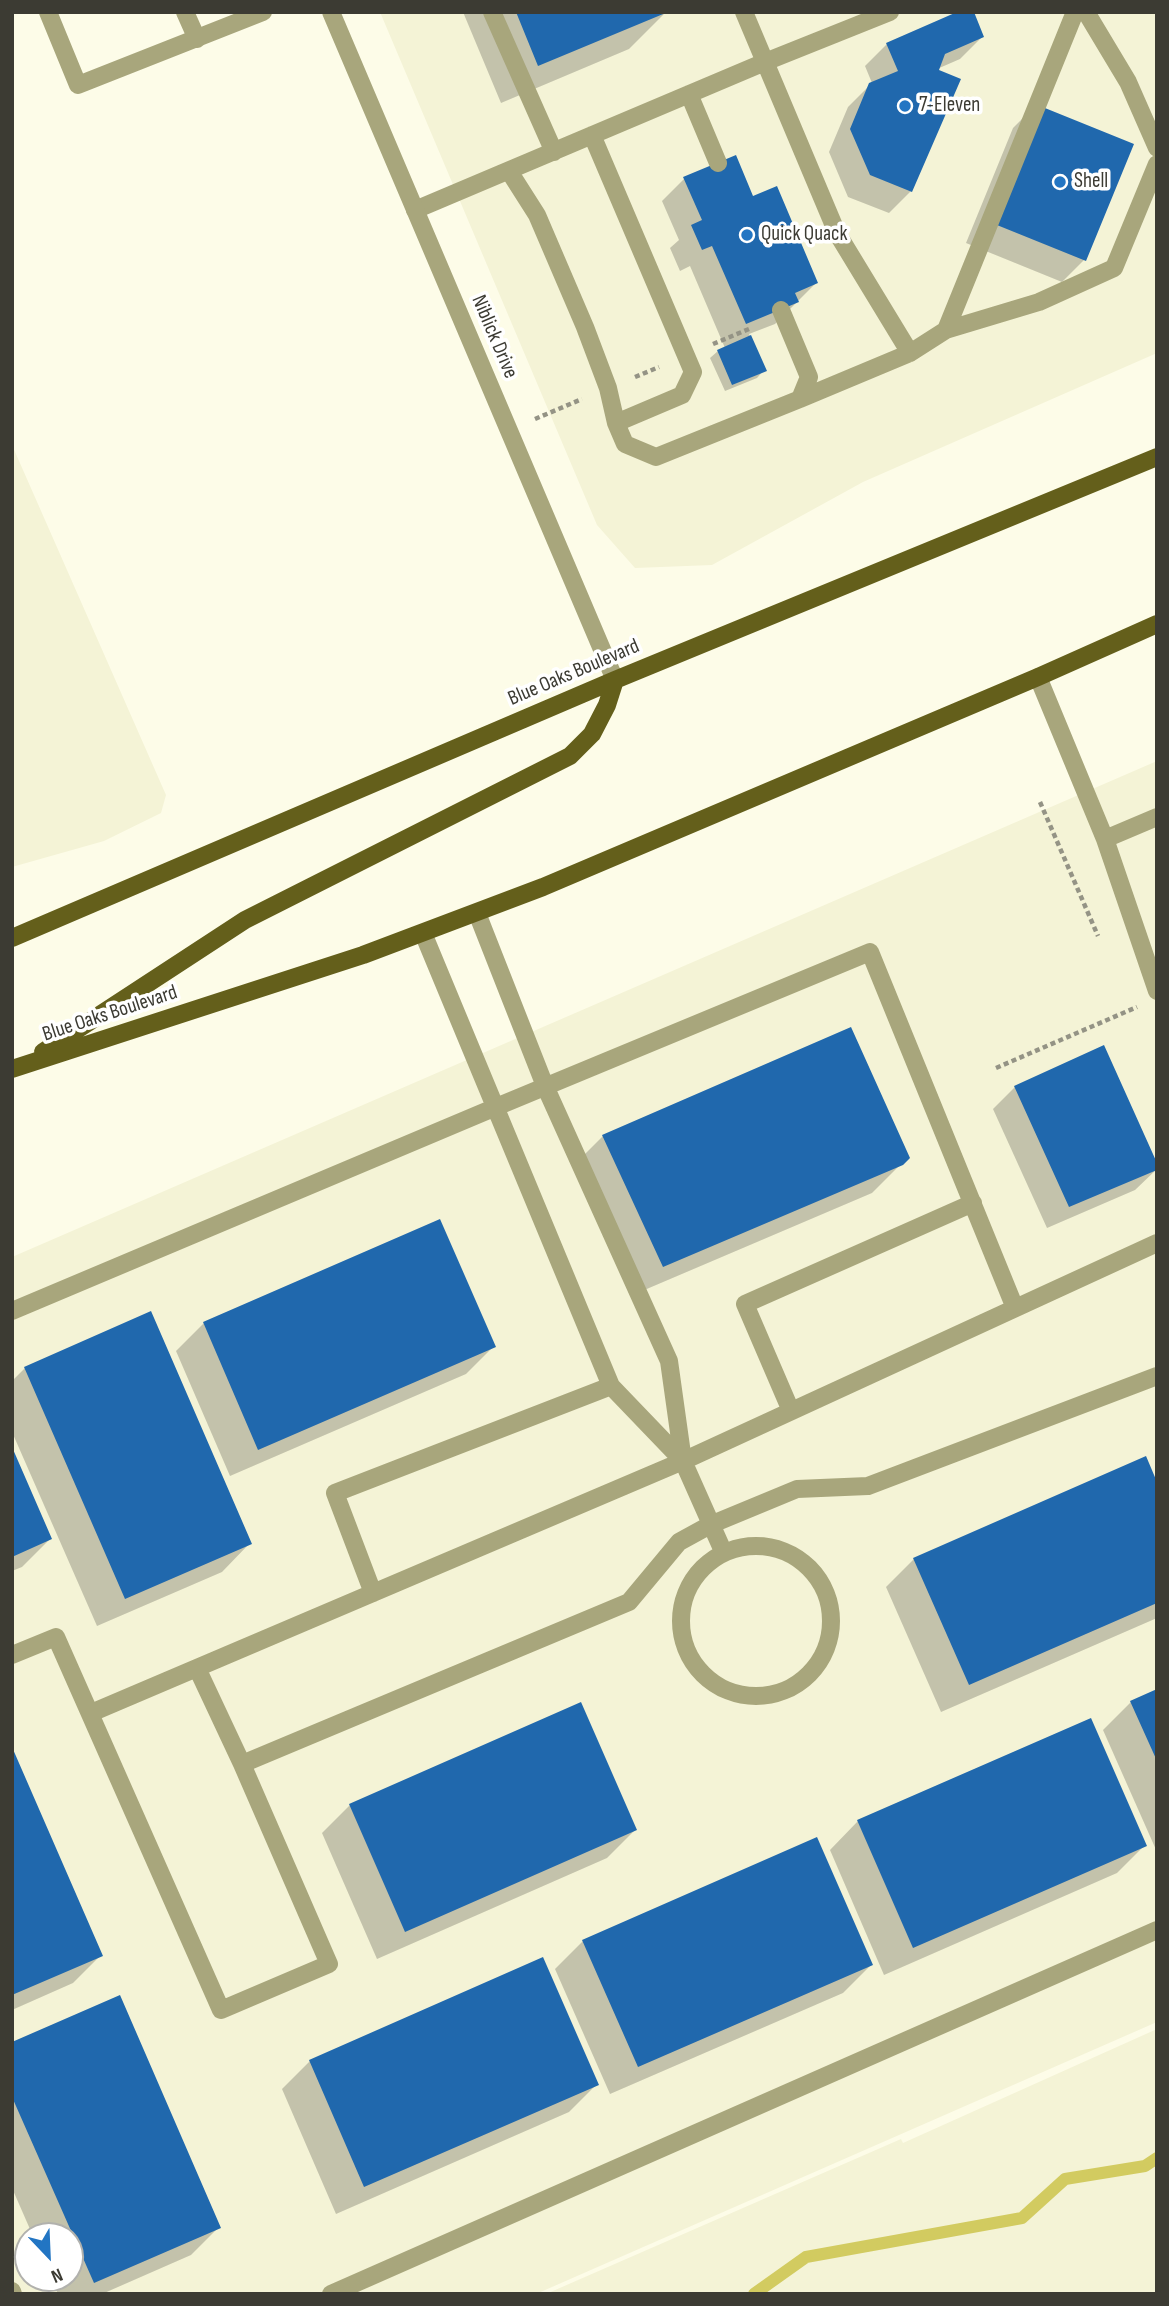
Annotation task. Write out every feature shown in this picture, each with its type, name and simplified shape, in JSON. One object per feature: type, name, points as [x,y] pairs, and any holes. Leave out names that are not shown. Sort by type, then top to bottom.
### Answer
[{"type":"main road","points":[[1128,469],[1157,444]]},
{"type":"main road","name":"Blue Oaks Boulevard","points":[[12,938],[615,680],[1157,457]]},
{"type":"main road","name":"Blue Oaks Boulevard","points":[[17,1067],[283,982],[544,887],[1157,624]]},
{"type":"main road","points":[[17,1067],[245,920],[570,756],[592,734],[607,705],[615,680]]},
{"type":"street","points":[[48,12],[78,85],[263,12]]},
{"type":"street","points":[[185,12],[197,38]]},
{"type":"street","name":"Niblick Drive","points":[[331,12],[615,680]]},
{"type":"street","points":[[492,12],[554,152]]},
{"type":"street","points":[[744,12],[838,233],[910,353]]},
{"type":"street","points":[[415,211],[765,62],[890,12]]},
{"type":"street","points":[[946,330],[1075,12]]},
{"type":"street","points":[[1086,12],[1128,82],[1157,148]]},
{"type":"street","points":[[690,94],[718,163]]},
{"type":"street","points":[[593,135],[693,372],[682,395],[616,423]]},
{"type":"street","points":[[509,171],[537,215],[580,315],[608,388],[616,423],[625,444],[656,457],[910,353],[946,330],[1039,302],[1114,268],[1157,164]]},
{"type":"street","points":[[781,310],[809,377],[800,399]]},
{"type":"street","points":[[1038,677],[1105,839],[1151,997]]},
{"type":"street","points":[[1105,839],[1157,817]]},
{"type":"street","points":[[477,912],[545,1086],[669,1361],[683,1461],[723,1551]]},
{"type":"street","points":[[423,933],[611,1386],[683,1461]]},
{"type":"street","points":[[12,1311],[870,952],[1015,1308]]},
{"type":"street","points":[[791,1411],[745,1304],[973,1203]]},
{"type":"street","points":[[91,1713],[683,1461],[1157,1243]]},
{"type":"street","points":[[242,1764],[629,1602],[679,1542],[710,1525],[797,1489],[868,1486],[1157,1376]]},
{"type":"street","points":[[373,1593],[335,1493],[611,1386]]},
{"type":"street","points":[[755,1545],[784,1550],[809,1567],[826,1591],[832,1620],[826,1650],[810,1674],[785,1691],[756,1697],[727,1692],[702,1676],[685,1651],[679,1622],[685,1593],[702,1568],[723,1551],[755,1545]]},
{"type":"street","points":[[12,1655],[57,1637],[221,2010],[329,1964],[197,1668]]},
{"type":"street","points":[[331,2294],[1157,1930]]},
{"type":"path","points":[[1040,802],[1098,936]]},
{"type":"path","points":[[996,1069],[1151,997]]},
{"type":"shaded area","points":[[380,12],[1157,12],[1157,353],[863,482],[712,565],[635,568],[597,525]]},
{"type":"shaded area","points":[[12,445],[166,795],[161,813],[104,841],[12,867]]},
{"type":"shaded area","points":[[1157,761],[1157,2022],[536,2294],[12,2294],[12,1257]]},
{"type":"shaded area","points":[[1157,2029],[1157,2294],[546,2294],[901,2139],[903,2143]]},
{"type":"building","points":[[516,12],[668,12],[538,66]]},
{"type":"building","name":"7-Eleven","points":[[957,12],[974,12],[984,37],[945,54],[939,70],[961,79],[912,192],[870,175],[850,129],[869,83],[898,71],[886,43]]},
{"type":"building","name":"Shell","points":[[1035,104],[1134,144],[1086,261],[987,221]]},
{"type":"building","name":"Quick Quack","points":[[736,155],[753,196],[777,186],[818,283],[795,293],[799,302],[746,324],[712,246],[702,250],[691,225],[702,220],[683,177]]},
{"type":"building","points":[[751,335],[767,371],[732,385],[717,350]]},
{"type":"building","points":[[851,1027],[910,1158],[903,1165],[663,1267],[602,1135]]},
{"type":"building","points":[[1104,1045],[1157,1163],[1157,1170],[1069,1207],[1014,1086]]},
{"type":"building","points":[[440,1219],[496,1347],[258,1450],[203,1322]]},
{"type":"building","points":[[151,1311],[252,1544],[125,1599],[24,1367]]},
{"type":"building","points":[[12,1447],[52,1539],[12,1557]]},
{"type":"building","points":[[1146,1456],[1157,1482],[1157,1603],[969,1685],[913,1558]]},
{"type":"building","points":[[1157,1689],[1157,1761],[1130,1701]]},
{"type":"building","points":[[581,1702],[637,1830],[405,1932],[349,1804]]},
{"type":"building","points":[[1091,1718],[1147,1846],[913,1948],[857,1820]]},
{"type":"building","points":[[12,1747],[103,1956],[12,1995]]},
{"type":"building","points":[[817,1837],[873,1965],[638,2067],[582,1940]]},
{"type":"building","points":[[543,1957],[599,2085],[364,2187],[309,2060]]},
{"type":"building","points":[[120,1995],[221,2228],[94,2283],[84,2260],[84,2222],[67,2222],[12,2097],[12,2042]]},
{"type":"waterway","points":[[754,2294],[806,2257],[1022,2218],[1065,2179],[1145,2166],[1157,2158]]},
{"type":"place","name":"7-Eleven","points":[[905,106]]},
{"type":"place","name":"Shell","points":[[1060,182]]},
{"type":"place","name":"Quick Quack","points":[[747,235]]}]
